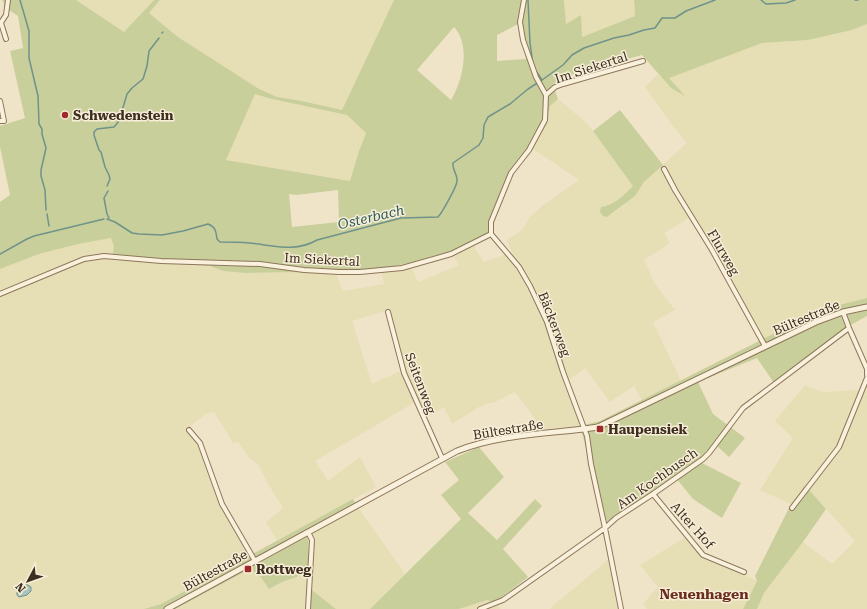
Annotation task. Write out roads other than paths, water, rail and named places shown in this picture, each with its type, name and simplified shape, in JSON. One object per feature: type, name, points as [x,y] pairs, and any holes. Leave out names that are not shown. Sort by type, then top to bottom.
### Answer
[{"type":"street","points":[[6,39],[1,24],[6,15],[8,0]]},
{"type":"street","name":"Im Siekertal","points":[[0,294],[84,259],[104,256],[162,261],[260,264],[304,270],[360,272],[402,268],[451,254],[491,234],[491,222],[511,173],[529,150],[545,120],[546,95],[538,80],[521,28],[520,22],[524,0]]},
{"type":"street","name":"Im Siekertal","points":[[546,95],[555,87],[563,84],[643,61]]},
{"type":"street","points":[[0,101],[4,121],[0,121]]},
{"type":"street","name":"Flurweg","points":[[664,169],[675,190],[712,250],[765,346]]},
{"type":"street","name":"Bäckerweg","points":[[491,234],[518,267],[530,286],[547,322],[584,430]]},
{"type":"street","name":"Bültestraße","points":[[167,609],[442,458],[472,445],[496,439],[584,430],[604,424],[816,322],[844,312],[867,307]]},
{"type":"street","name":"Seitenweg","points":[[388,312],[404,373],[442,458]]},
{"type":"street","points":[[844,312],[849,328],[867,369],[867,375]]},
{"type":"street","name":"Am Kochbusch","points":[[480,609],[503,600],[606,528],[616,518],[653,494],[709,453],[743,408],[849,328]]},
{"type":"street","points":[[792,508],[839,447],[865,391],[867,378]]},
{"type":"street","points":[[189,430],[200,443],[222,504],[255,561]]},
{"type":"street","points":[[584,430],[606,528],[621,609]]},
{"type":"street","name":"Alter Hof","points":[[653,494],[703,555],[744,572]]},
{"type":"street","points":[[308,532],[312,540],[308,609]]},
{"type":"water","points":[[26,584],[31,587],[31,591],[27,595],[19,597],[17,592]]},
{"type":"waterway","points":[[20,0],[29,31],[29,58],[38,96],[39,124],[42,129],[46,148],[41,170],[45,190],[46,210]]},
{"type":"waterway","name":"Osterbach","points":[[528,0],[530,43],[533,64]]},
{"type":"waterway","points":[[542,80],[563,65],[572,55],[584,48],[614,38],[655,28],[662,18],[675,18],[686,11],[715,0]]},
{"type":"waterway","points":[[761,0],[766,4],[786,3],[795,0]]},
{"type":"waterway","points":[[107,186],[110,179],[94,132],[97,129],[114,127],[119,121],[127,94],[143,79],[149,51],[159,38]]},
{"type":"waterway","name":"Osterbach","points":[[107,219],[115,222],[132,233],[139,234],[162,235],[208,224],[214,228],[217,239],[220,242],[292,247],[309,244],[317,240],[401,218],[438,217],[456,184],[457,177],[453,168],[453,163],[479,145],[483,138],[484,125],[488,117],[510,104],[542,80],[536,71]]},
{"type":"waterway","points":[[108,191],[104,198],[109,218]]},
{"type":"waterway","points":[[47,214],[49,226]]},
{"type":"waterway","name":"Osterbach","points":[[0,254],[34,236],[104,219]]},
{"type":"place","name":"Schwedenstein","points":[[65,115]]},
{"type":"place","name":"Haupensiek","points":[[600,429]]},
{"type":"place","name":"Rottweg","points":[[248,569]]},
{"type":"district","name":"Neuenhagen","points":[[704,594]]}]
